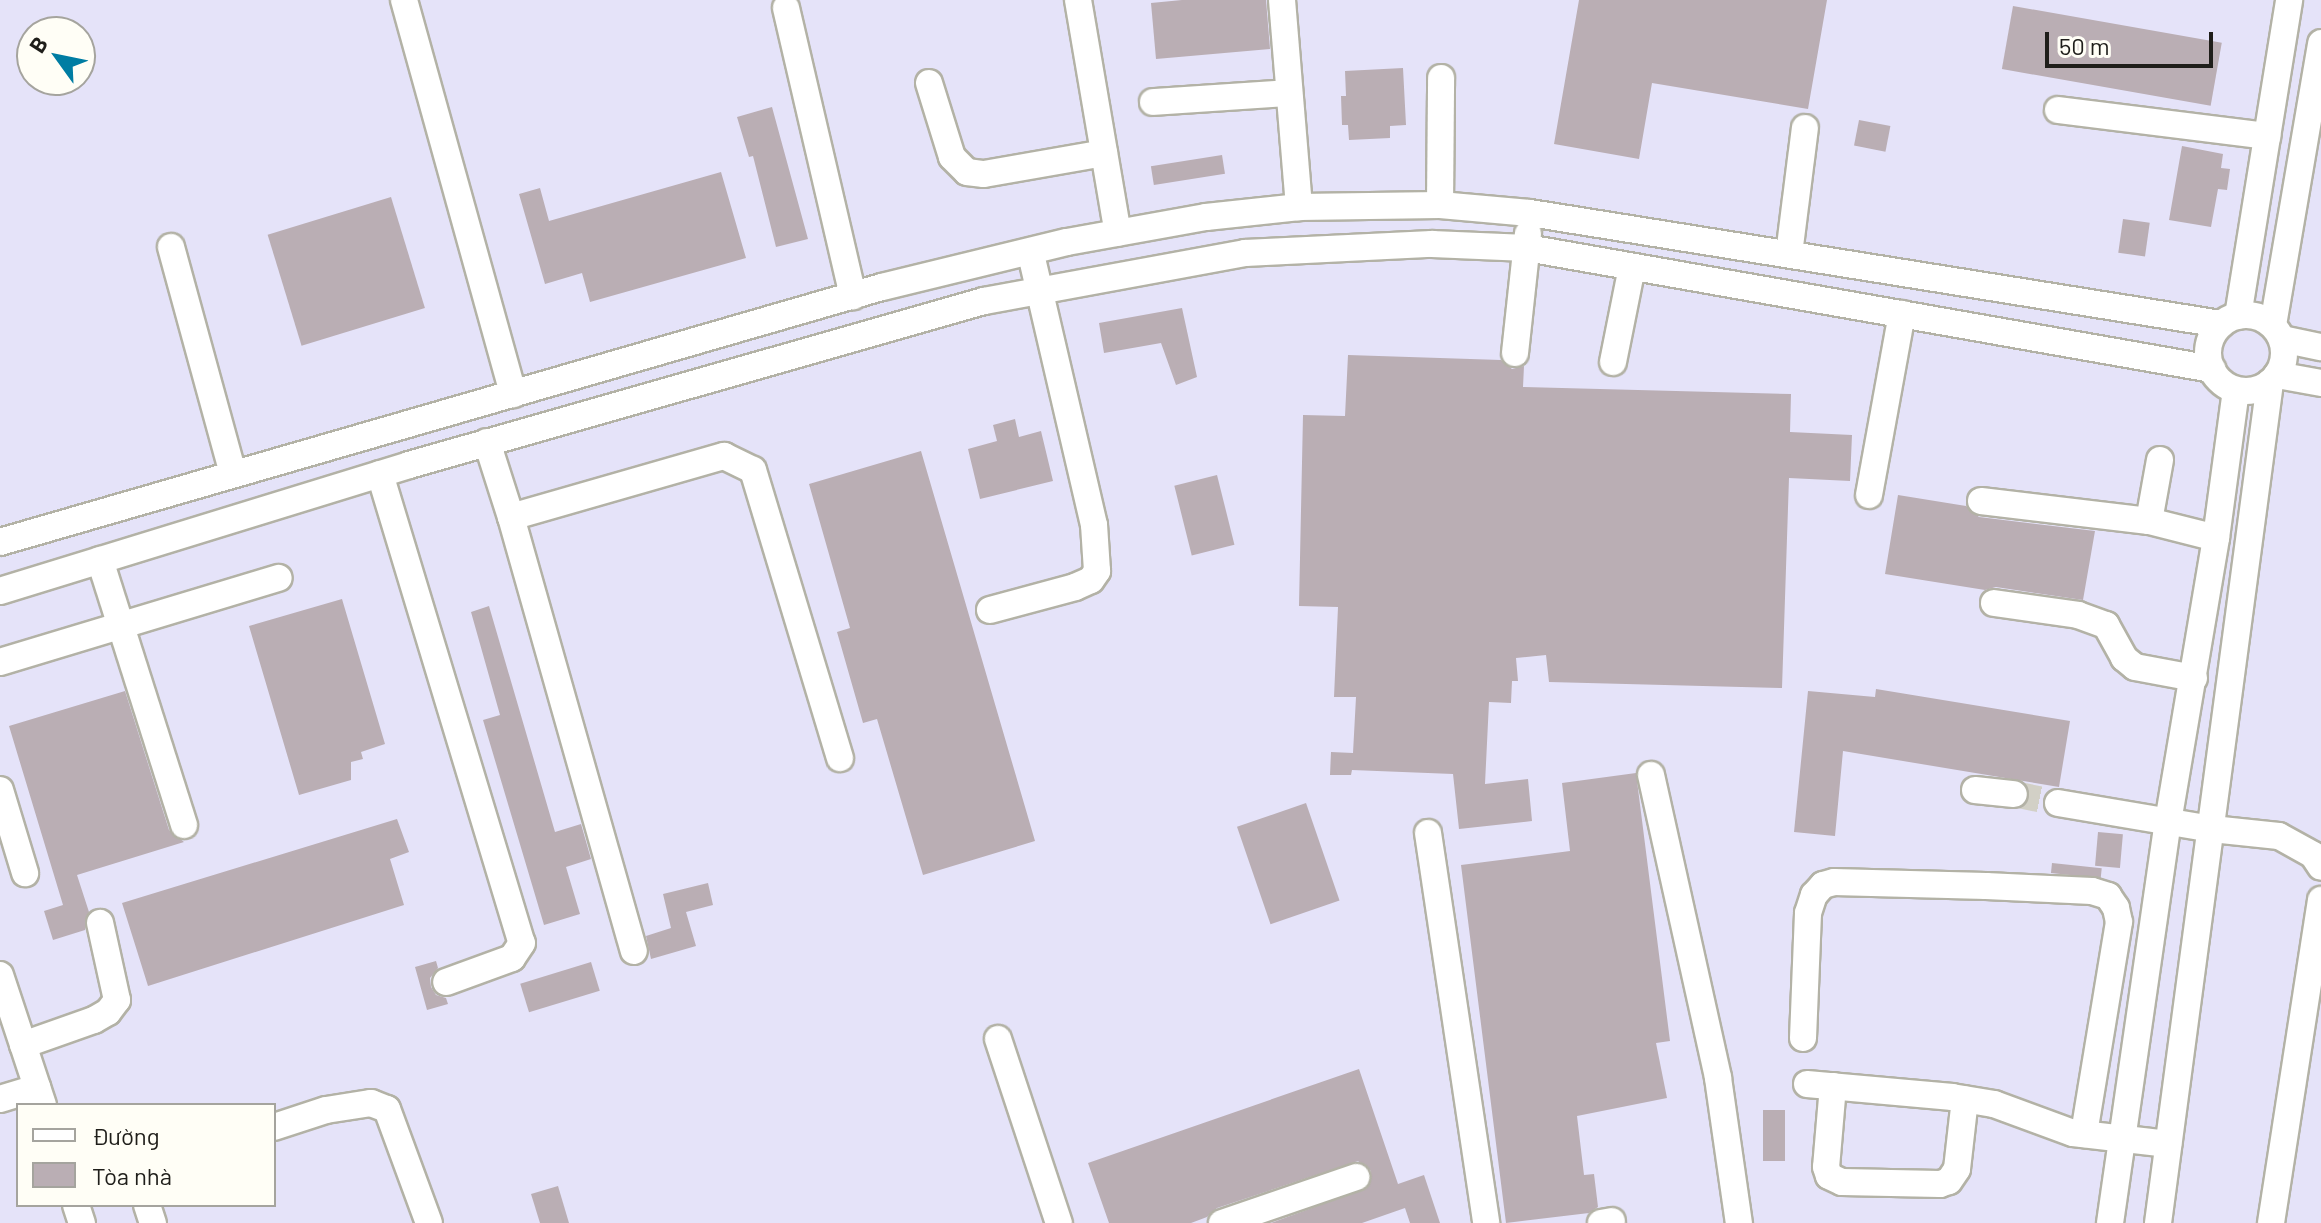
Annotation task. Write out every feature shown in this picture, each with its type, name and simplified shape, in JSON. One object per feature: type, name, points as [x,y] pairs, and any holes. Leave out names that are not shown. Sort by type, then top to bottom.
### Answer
[{"type":"street","points":[[404,0],[513,394]]},
{"type":"street","points":[[1078,0],[1118,233]]},
{"type":"street","points":[[1282,0],[1299,207]]},
{"type":"street","points":[[2289,0],[2267,136],[2230,320],[2209,345],[2212,369],[2218,379],[2236,390],[2253,390],[2274,379],[2321,383]]},
{"type":"street","points":[[786,8],[853,296]]},
{"type":"street","points":[[2158,1223],[2274,379],[2283,364],[2278,332],[2321,43]]},
{"type":"street","points":[[1440,205],[1441,78]]},
{"type":"street","points":[[929,83],[952,157],[967,172],[984,174],[1104,153]]},
{"type":"street","points":[[1153,102],[1289,93]]},
{"type":"street","points":[[2058,110],[2267,136]]},
{"type":"street","points":[[1789,254],[1805,128]]},
{"type":"street","points":[[0,542],[853,296],[1030,251],[1118,233],[1206,217],[1299,207],[1440,205],[1530,213],[2230,320],[2262,318],[2278,332],[2321,347]]},
{"type":"street","points":[[1515,353],[1530,213]]},
{"type":"street","points":[[0,591],[487,442],[984,301],[1245,253],[1432,244],[1527,248],[2212,369]]},
{"type":"street","points":[[171,247],[233,474]]},
{"type":"street","points":[[990,610],[1075,587],[1091,580],[1097,571],[1094,525],[1030,251]]},
{"type":"street","points":[[1613,362],[1632,267]]},
{"type":"street","points":[[1869,495],[1902,314]]},
{"type":"street","points":[[2110,1223],[2125,1138],[2168,822],[2194,678],[2236,390]]},
{"type":"street","points":[[487,442],[634,951]]},
{"type":"street","points":[[511,517],[724,456],[753,470],[840,758]]},
{"type":"street","points":[[2149,521],[2160,460]]},
{"type":"street","points":[[380,474],[522,943],[512,958],[446,982]]},
{"type":"street","points":[[1981,501],[2149,521],[2216,538]]},
{"type":"street","points":[[100,560],[184,825]]},
{"type":"street","points":[[0,662],[121,623],[279,578]]},
{"type":"street","points":[[1994,603],[2078,615],[2106,625],[2124,658],[2135,667],[2194,678]]},
{"type":"street","points":[[1651,775],[1718,1078],[1739,1223]]},
{"type":"street","points":[[0,790],[25,873]]},
{"type":"street","points":[[1975,790],[2014,794]]},
{"type":"street","points":[[2058,803],[2294,841],[2313,855],[2321,867]]},
{"type":"street","points":[[1428,833],[1486,1223]]},
{"type":"street","points":[[1803,1038],[1808,913],[1814,895],[1823,885],[1834,882],[1986,886],[2092,891],[2108,896],[2116,908],[2119,922],[2084,1134]]},
{"type":"street","points":[[2271,1223],[2321,900]]},
{"type":"street","points":[[23,1045],[94,1020],[113,1007],[117,1000],[100,923]]},
{"type":"street","points":[[0,975],[40,1096],[0,1099]]},
{"type":"street","points":[[998,1039],[1059,1223]]},
{"type":"street","points":[[1807,1084],[1965,1099],[1994,1104],[2084,1134],[2168,1144]]},
{"type":"street","points":[[1833,1086],[1826,1167],[1829,1176],[1842,1182],[1940,1184],[1955,1177],[1965,1099]]},
{"type":"street","points":[[276,1126],[326,1110],[371,1103],[387,1109],[429,1223]]},
{"type":"street","points":[[1222,1223],[1356,1177]]},
{"type":"shaded area","points":[[0,0],[2321,0],[2321,1223],[0,1223]]},
{"type":"building","points":[[1266,0],[1270,49],[1156,59],[1151,3]]},
{"type":"building","points":[[1579,0],[1827,0],[1808,109],[1652,83],[1639,159],[1554,144]]},
{"type":"building","points":[[2013,6],[2222,43],[2211,106],[2002,69]]},
{"type":"building","points":[[1403,68],[1406,125],[1390,126],[1390,138],[1349,140],[1348,125],[1342,125],[1341,96],[1346,96],[1345,71]]},
{"type":"building","points":[[772,107],[808,239],[776,247],[753,156],[749,157],[737,117]]},
{"type":"building","points":[[1859,120],[1890,126],[1885,152],[1854,146]]},
{"type":"building","points":[[2182,146],[2223,154],[2221,168],[2230,169],[2227,190],[2218,189],[2211,227],[2169,220]]},
{"type":"building","points":[[1222,155],[1225,174],[1154,185],[1151,166]]},
{"type":"building","points":[[721,172],[746,258],[590,302],[582,273],[545,284],[519,194],[540,188],[549,221]]},
{"type":"building","points":[[391,197],[425,308],[302,346],[268,235]]},
{"type":"building","points":[[2123,219],[2150,223],[2145,256],[2118,253]]},
{"type":"building","points":[[1182,308],[1197,377],[1176,385],[1161,343],[1104,353],[1099,323]]},
{"type":"building","points":[[1348,355],[1501,360],[1512,369],[1524,366],[1523,387],[1791,394],[1790,432],[1852,435],[1850,481],[1789,478],[1782,688],[1549,682],[1546,655],[1516,658],[1518,681],[1512,681],[1511,703],[1489,702],[1485,784],[1528,779],[1532,821],[1459,829],[1453,774],[1352,770],[1351,775],[1330,775],[1331,752],[1353,753],[1356,697],[1334,697],[1338,607],[1299,606],[1303,415],[1345,416]]},
{"type":"building","points":[[1015,419],[1019,437],[1041,431],[1053,481],[980,499],[968,449],[997,441],[993,425]]},
{"type":"building","points":[[921,451],[1035,841],[923,875],[877,719],[863,723],[837,632],[850,628],[809,484]]},
{"type":"building","points":[[1217,475],[1234,545],[1192,556],[1174,486]]},
{"type":"building","points":[[1898,495],[1966,506],[1979,517],[2095,531],[2083,600],[1996,587],[1985,590],[1885,574]]},
{"type":"building","points":[[342,599],[385,744],[361,752],[363,759],[351,762],[351,780],[299,795],[249,626]]},
{"type":"building","points":[[489,606],[555,832],[581,824],[591,859],[566,867],[580,914],[544,925],[483,720],[500,715],[471,612]]},
{"type":"building","points":[[1876,689],[2070,721],[2059,787],[1843,751],[1835,836],[1794,832],[1808,691],[1875,697]]},
{"type":"building","points":[[125,691],[169,830],[184,842],[77,875],[89,912],[85,930],[53,940],[44,911],[63,905],[9,726]]},
{"type":"building","points":[[1636,773],[1670,1041],[1656,1043],[1667,1098],[1577,1116],[1584,1175],[1594,1174],[1598,1207],[1589,1213],[1506,1223],[1461,865],[1570,851],[1562,783]]},
{"type":"building","points":[[1306,803],[1340,900],[1271,924],[1237,827]]},
{"type":"building","points":[[397,819],[409,852],[390,859],[404,905],[148,986],[122,903]]},
{"type":"building","points":[[2098,832],[2123,834],[2120,868],[2095,866]]},
{"type":"building","points":[[2052,863],[2102,868],[2101,878],[2051,873]]},
{"type":"building","points":[[708,883],[713,905],[686,912],[696,946],[651,959],[646,936],[671,928],[663,894]]},
{"type":"building","points":[[436,961],[438,968],[430,978],[431,987],[436,995],[446,998],[448,1004],[427,1010],[415,967]]},
{"type":"building","points":[[591,962],[600,991],[529,1012],[520,984]]},
{"type":"building","points":[[1359,1069],[1398,1184],[1424,1175],[1440,1223],[1410,1223],[1405,1208],[1362,1223],[1271,1223],[1367,1188],[1371,1171],[1358,1161],[1217,1208],[1207,1217],[1191,1223],[1109,1223],[1088,1163]]},
{"type":"building","points":[[1763,1110],[1785,1110],[1785,1161],[1763,1161]]},
{"type":"building","points":[[558,1186],[569,1223],[540,1223],[531,1194]]},
{"type":"tunnel","points":[[2014,794],[2058,803]]}]
